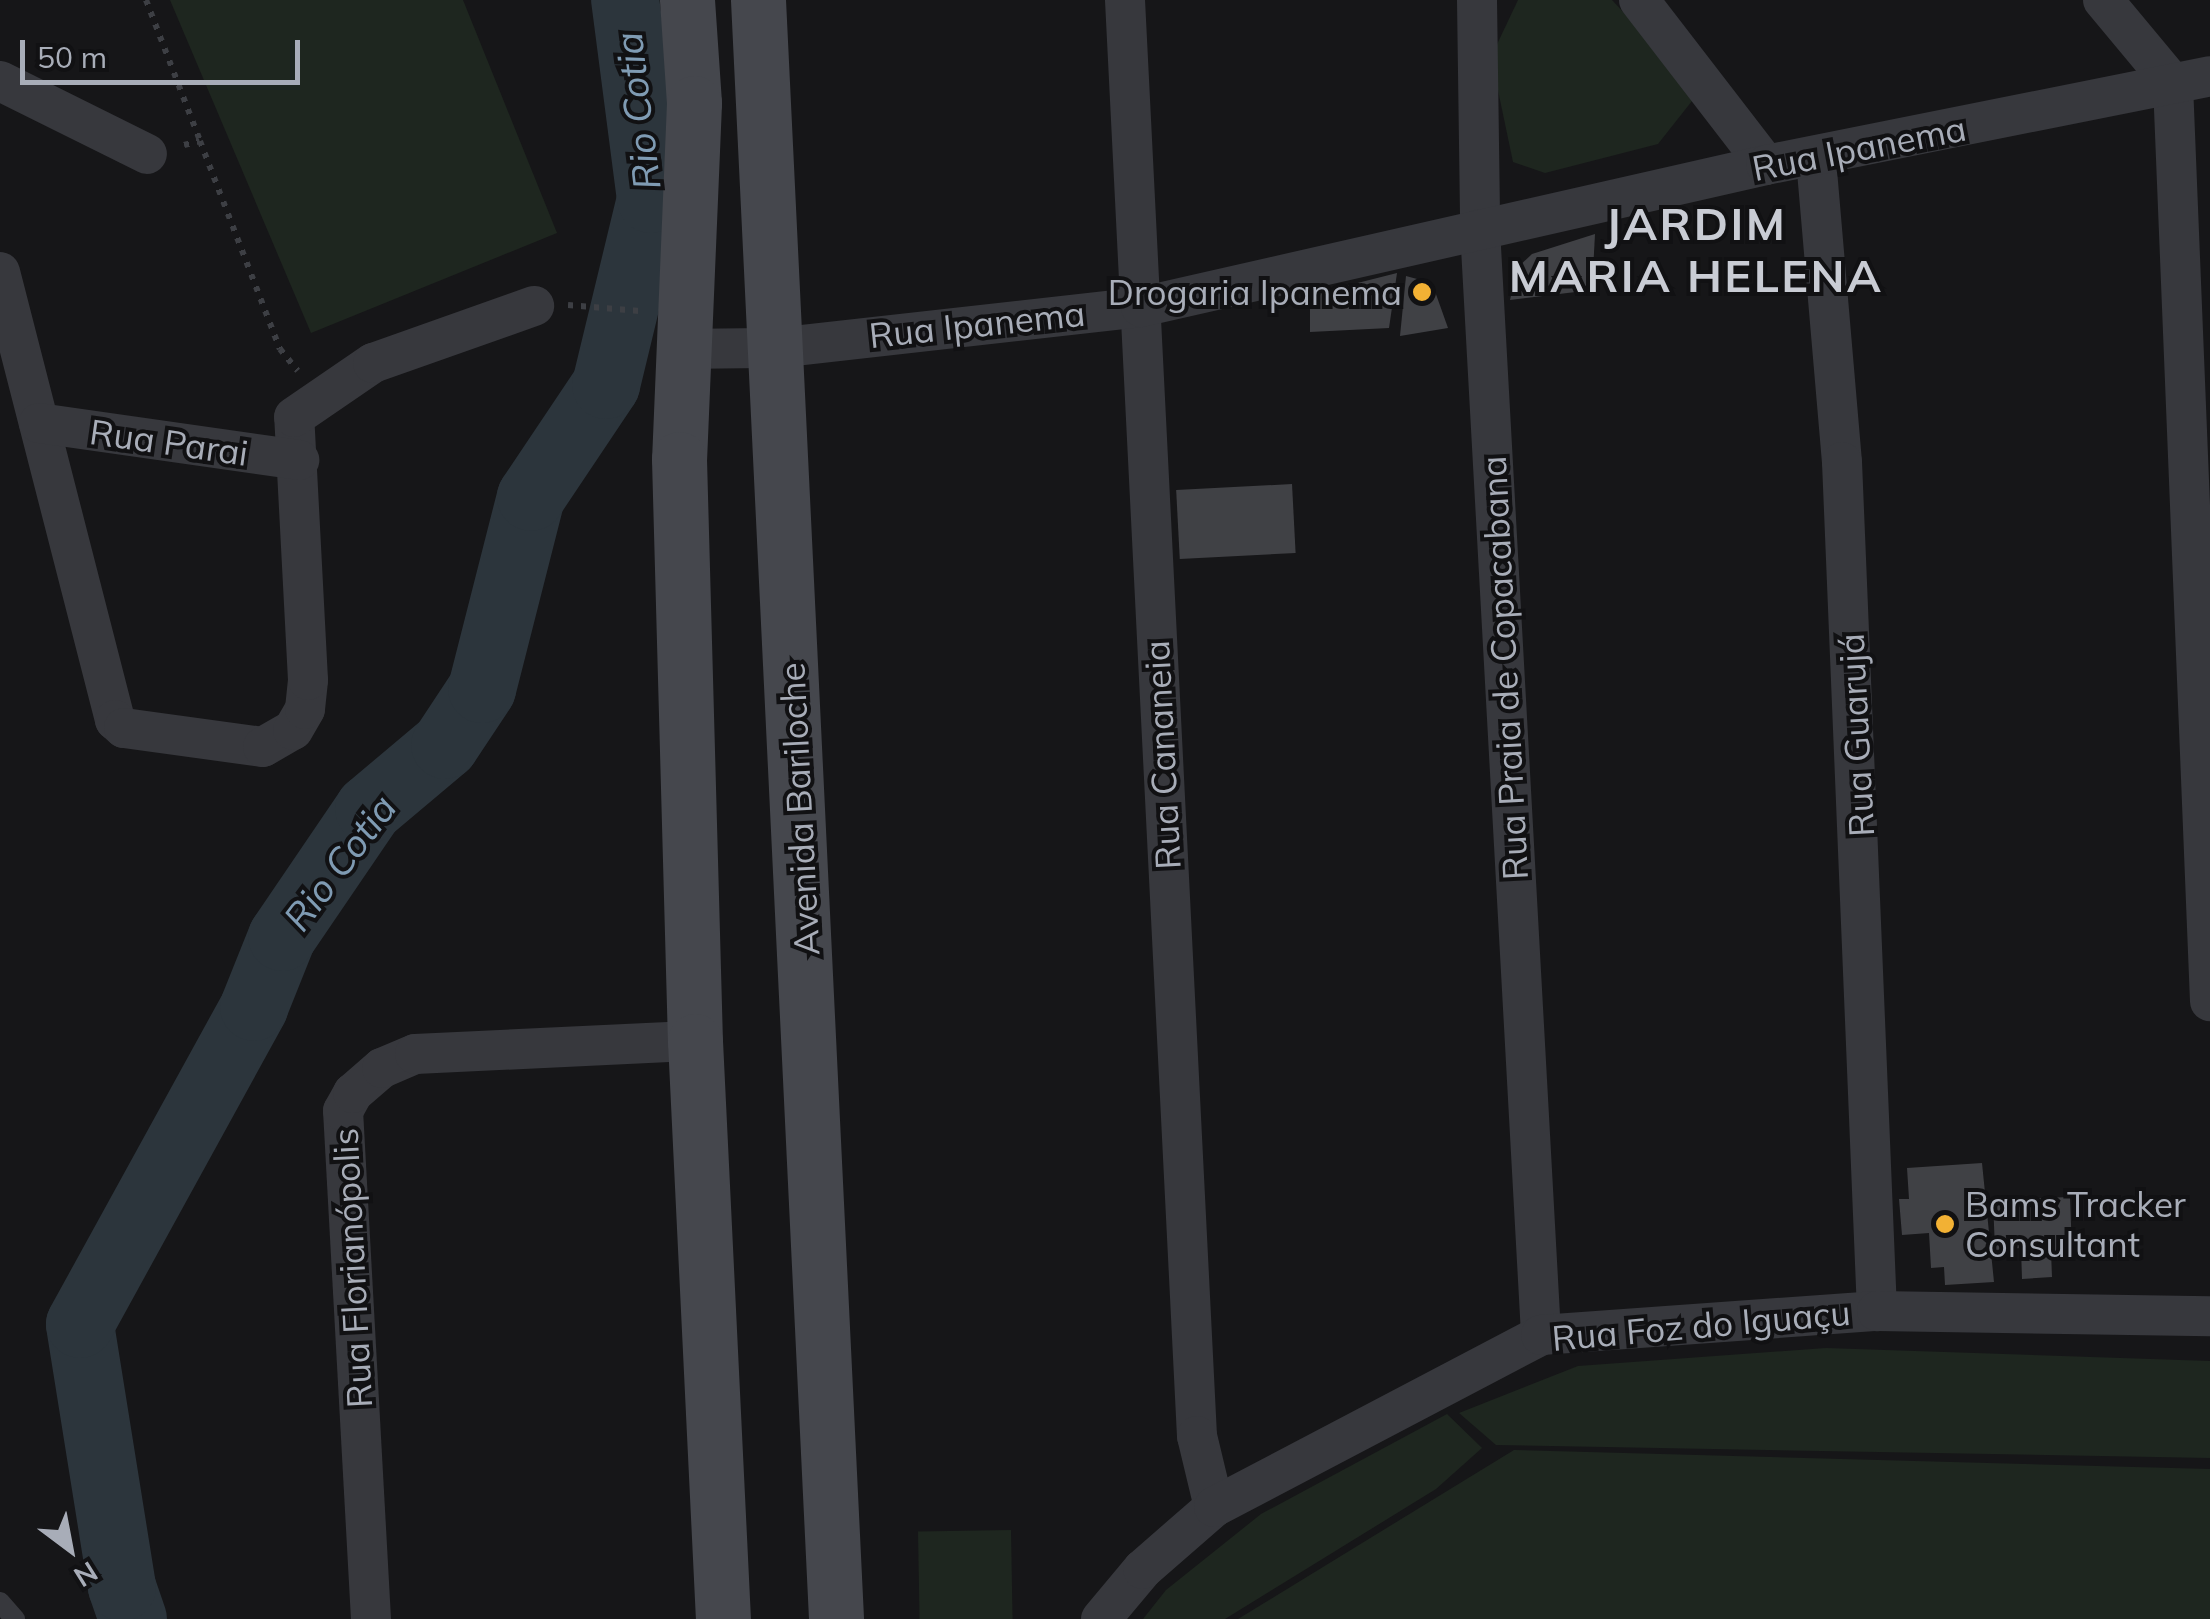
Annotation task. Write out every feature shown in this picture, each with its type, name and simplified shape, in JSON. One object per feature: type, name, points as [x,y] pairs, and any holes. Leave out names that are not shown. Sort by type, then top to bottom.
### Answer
[{"type":"main road","points":[[687,0],[694,103],[688,295],[680,350],[694,1041],[723,1619]]},
{"type":"main road","name":"Avenida Bariloche","points":[[758,0],[836,1619]]},
{"type":"street","name":"Rua Cananeia","points":[[1125,0],[1197,1436],[1214,1507]]},
{"type":"street","name":"Rua Praia de Copacabana","points":[[1476,0],[1480,229],[1541,1335]]},
{"type":"street","points":[[1640,0],[1766,165]]},
{"type":"street","points":[[2103,0],[2192,80],[2210,1001]]},
{"type":"street","name":"Rua Ipanema","points":[[680,350],[776,348],[1141,307],[1766,165],[1816,159],[2192,80]]},
{"type":"street","points":[[0,81],[147,154]]},
{"type":"street","name":"Rua Guarujá","points":[[1816,159],[1842,462],[1878,1311]]},
{"type":"street","points":[[0,272],[6,332],[38,423],[115,720],[124,728],[263,747],[293,730],[305,709],[308,680],[294,417],[373,363],[534,306]]},
{"type":"street","name":"Rua Parai","points":[[38,423],[299,460]]},
{"type":"street","name":"Rua Florianópolis","points":[[371,1619],[344,1111],[353,1093],[382,1068],[415,1054],[694,1041]]},
{"type":"street","name":"Rua Foz do Iguaçu","points":[[1101,1619],[1143,1569],[1214,1507],[1541,1335],[1878,1311],[2210,1316]]},
{"type":"lane","points":[[0,1602],[15,1619]]},
{"type":"path","points":[[146,0],[280,349],[321,398]]},
{"type":"path","points":[[147,154],[200,140]]},
{"type":"path","points":[[592,305],[642,312]]},
{"type":"shaded area","points":[[170,0],[463,0],[557,233],[311,333]]},
{"type":"shaded area","points":[[1518,0],[1612,0],[1687,81],[1692,101],[1658,144],[1545,173],[1513,162],[1491,57]]},
{"type":"shaded area","points":[[1826,1348],[2210,1361],[2210,1458],[1496,1445],[1459,1413],[1578,1366]]},
{"type":"shaded area","points":[[1447,1414],[1482,1448],[1436,1489],[1225,1619],[1143,1619],[1166,1590],[1261,1514]]},
{"type":"shaded area","points":[[1514,1450],[2210,1469],[2210,1619],[1238,1619]]},
{"type":"shaded area","points":[[1011,1530],[1013,1619],[920,1619],[918,1532]]},
{"type":"building","points":[[1595,234],[1592,290],[1510,300],[1517,268],[1532,254]]},
{"type":"building","points":[[1397,273],[1389,328],[1310,332],[1310,295]]},
{"type":"building","points":[[1406,276],[1432,283],[1448,328],[1400,336]]},
{"type":"building","points":[[1292,484],[1296,553],[1180,559],[1176,490]]},
{"type":"building","points":[[1982,1163],[1994,1282],[1945,1285],[1944,1267],[1931,1268],[1929,1233],[1902,1235],[1899,1199],[1909,1199],[1907,1168]]},
{"type":"building","points":[[2070,1197],[2072,1251],[2051,1251],[2052,1277],[2022,1279],[2021,1248],[1995,1250],[1993,1200]]},
{"type":"waterway","name":"Rio Cotia","points":[[133,1619],[122,1587],[80,1324],[254,1007],[282,937],[369,809],[445,745],[482,689],[531,497],[606,385],[651,199],[625,0]]},
{"type":"place","name":"Drogaria Ipanema","points":[[1422,292]]},
{"type":"place","name":"Bams Tracker Consultant","points":[[1945,1224]]},
{"type":"district","name":"JARDIM MARIA HELENA","points":[[1696,250]]}]
